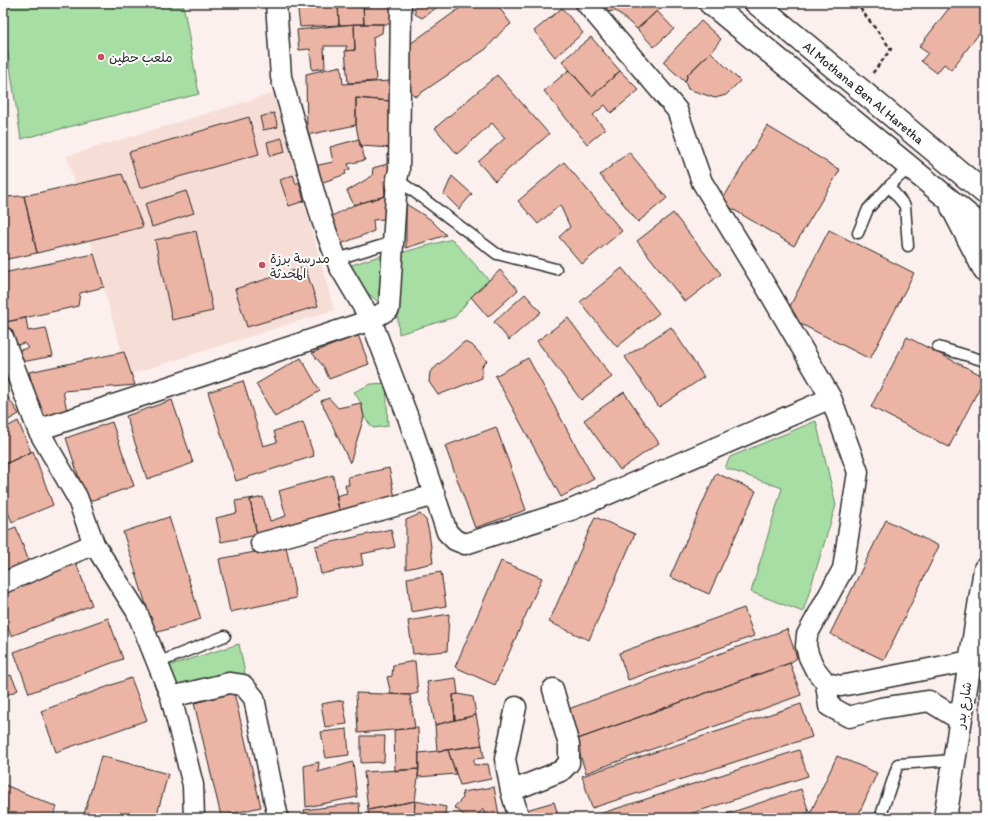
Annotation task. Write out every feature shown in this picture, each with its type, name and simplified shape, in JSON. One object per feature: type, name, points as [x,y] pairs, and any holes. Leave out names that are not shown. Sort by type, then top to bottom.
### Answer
[{"type":"main road","points":[[710,3],[985,230]]},
{"type":"main road","name":"Al Mothana Ben Al Haretha","points":[[756,3],[860,90],[981,183]]},
{"type":"main road","points":[[946,197],[985,271]]},
{"type":"main road","name":"شارع بدر","points":[[945,818],[985,569]]},
{"type":"street","points":[[276,3],[281,77],[322,220],[339,266],[371,320],[409,420],[447,532],[455,540],[465,544],[571,510],[831,398]]},
{"type":"street","points":[[38,430],[371,320],[389,309],[397,179],[399,171],[401,3]]},
{"type":"street","points":[[586,3],[677,110],[702,182],[768,290],[831,398],[858,472],[843,569],[807,635],[806,646],[809,657],[815,669],[826,683],[830,706],[849,717],[881,708],[929,701],[960,720]]},
{"type":"street","points":[[3,337],[38,430],[77,497],[94,544],[137,612],[171,697],[193,785],[194,818]]},
{"type":"street","points":[[261,543],[435,495]]},
{"type":"street","points":[[3,583],[94,544]]},
{"type":"street","points":[[826,683],[841,686],[970,661]]},
{"type":"street","points":[[171,697],[229,683],[243,685],[254,698],[278,818]]},
{"type":"street","points":[[512,791],[561,771],[569,763],[569,745],[553,689]]},
{"type":"street","points":[[516,706],[505,760],[519,818]]},
{"type":"lane","points":[[858,233],[868,209],[889,186],[910,167]]},
{"type":"lane","points":[[397,179],[497,254],[556,268]]},
{"type":"lane","points":[[889,186],[905,206],[908,246]]},
{"type":"lane","points":[[336,259],[393,242]]},
{"type":"lane","points":[[938,347],[985,361]]},
{"type":"lane","points":[[157,663],[225,636]]},
{"type":"lane","points":[[880,818],[898,764],[954,760]]},
{"type":"path","points":[[856,3],[891,50],[860,90]]},
{"type":"shaded area","points":[[274,93],[334,310],[128,375],[67,156]]},
{"type":"green space","name":"ملعب حطين","points":[[3,3],[183,3],[199,94],[21,139],[3,21]]},
{"type":"green space","points":[[452,239],[489,280],[471,297],[455,317],[399,334],[393,255]]},
{"type":"green space","points":[[383,255],[378,302],[351,278],[348,266]]},
{"type":"green space","points":[[386,383],[388,426],[373,428],[364,417],[361,403],[354,392],[371,384]]},
{"type":"green space","points":[[816,421],[836,505],[803,612],[751,592],[782,488],[725,468],[730,457]]},
{"type":"green space","points":[[239,644],[246,678],[177,699],[168,666]]},
{"type":"building","points":[[297,3],[338,3],[339,25],[300,27]]},
{"type":"building","points":[[338,3],[363,3],[364,24],[339,25]]},
{"type":"building","points":[[363,3],[397,3],[397,24],[364,24]]},
{"type":"building","points":[[415,3],[443,3],[422,18],[415,14]]},
{"type":"building","points":[[467,3],[496,3],[511,24],[502,31],[486,49],[415,97],[408,86],[410,44]]},
{"type":"building","points":[[601,3],[668,3],[637,29],[616,11],[605,12]]},
{"type":"building","points":[[953,3],[985,3],[985,26],[951,70],[944,64],[937,73],[921,61],[928,53],[919,47]]},
{"type":"building","points":[[562,8],[583,33],[555,57],[534,31]]},
{"type":"building","points":[[657,11],[674,29],[654,47],[637,29]]},
{"type":"building","points":[[701,21],[721,39],[711,52],[688,74],[685,82],[663,62]]},
{"type":"building","points":[[354,24],[383,24],[382,33],[373,37],[376,81],[348,83],[345,51],[355,50]]},
{"type":"building","points":[[354,24],[355,50],[345,51],[347,46],[324,46],[325,68],[312,70],[310,49],[299,50],[297,30]]},
{"type":"building","points":[[591,37],[620,71],[592,96],[562,61]]},
{"type":"building","points":[[711,52],[740,81],[726,95],[715,98],[688,89],[685,82],[688,74]]},
{"type":"building","points":[[341,66],[343,84],[390,81],[390,101],[356,98],[356,125],[307,135],[306,74]]},
{"type":"building","points":[[569,70],[592,96],[620,71],[639,90],[611,113],[605,105],[593,115],[605,129],[587,144],[544,91]]},
{"type":"building","points":[[497,75],[549,134],[495,181],[478,162],[505,138],[492,123],[457,154],[435,128]]},
{"type":"building","points":[[356,98],[390,101],[394,148],[360,146],[356,125]]},
{"type":"building","points":[[274,113],[278,127],[263,130],[260,117]]},
{"type":"building","points":[[249,117],[259,154],[140,188],[129,152]]},
{"type":"building","points":[[767,126],[840,170],[794,246],[721,202]]},
{"type":"building","points":[[282,138],[285,152],[270,156],[267,142]]},
{"type":"building","points":[[359,139],[365,160],[348,164],[350,169],[345,171],[346,174],[315,185],[309,167],[333,162],[330,147]]},
{"type":"building","points":[[629,152],[667,198],[638,222],[600,175]]},
{"type":"building","points":[[387,154],[398,155],[395,182],[384,181],[385,196],[354,205],[347,191],[372,176],[373,168],[387,164]]},
{"type":"building","points":[[564,162],[622,231],[582,264],[559,237],[570,227],[560,205],[538,224],[518,201]]},
{"type":"building","points":[[122,174],[143,227],[37,253],[24,196]]},
{"type":"building","points":[[293,175],[296,184],[299,182],[304,201],[289,206],[280,180]]},
{"type":"building","points":[[452,176],[472,194],[459,209],[444,194]]},
{"type":"building","points":[[186,191],[194,213],[152,227],[145,204]]},
{"type":"building","points":[[24,196],[37,253],[3,260],[3,197]]},
{"type":"building","points":[[389,196],[384,219],[373,220],[374,231],[338,245],[326,219],[354,205]]},
{"type":"building","points":[[406,204],[430,219],[446,235],[406,248]]},
{"type":"building","points":[[673,213],[721,274],[685,302],[637,241]]},
{"type":"building","points":[[829,230],[914,273],[870,359],[785,316]]},
{"type":"building","points":[[196,231],[213,311],[172,320],[155,240]]},
{"type":"building","points":[[94,254],[104,287],[80,293],[78,306],[6,322],[3,315],[3,273]]},
{"type":"building","points":[[305,267],[318,306],[247,327],[235,289]]},
{"type":"building","points":[[622,268],[659,313],[617,347],[580,302]]},
{"type":"building","points":[[500,270],[518,290],[488,317],[471,297]]},
{"type":"building","points":[[525,294],[541,312],[509,340],[494,322]]},
{"type":"building","points":[[26,318],[28,331],[46,328],[53,356],[22,362],[16,351],[28,348],[24,343],[14,346],[4,324],[6,322]]},
{"type":"building","points":[[568,318],[612,377],[581,400],[537,341]]},
{"type":"building","points":[[671,327],[704,377],[659,407],[625,357]]},
{"type":"building","points":[[358,335],[369,364],[329,379],[324,367],[312,353]]},
{"type":"building","points":[[907,337],[985,377],[949,447],[871,407]]},
{"type":"building","points":[[464,342],[472,345],[487,361],[482,366],[482,378],[438,395],[429,382],[430,372]]},
{"type":"building","points":[[124,352],[135,385],[63,391],[67,411],[41,418],[29,372]]},
{"type":"building","points":[[301,358],[320,391],[275,417],[256,384]]},
{"type":"building","points":[[528,358],[594,479],[561,497],[495,376]]},
{"type":"building","points":[[243,381],[263,446],[277,442],[274,431],[303,422],[314,456],[236,481],[208,392]]},
{"type":"building","points":[[3,390],[19,414],[3,423]]},
{"type":"building","points":[[624,392],[659,443],[620,470],[584,420]]},
{"type":"building","points":[[329,398],[338,408],[361,403],[364,417],[350,463],[321,401]]},
{"type":"building","points":[[172,400],[193,463],[147,479],[126,416]]},
{"type":"building","points":[[18,421],[31,452],[3,465],[3,429]]},
{"type":"building","points":[[112,422],[134,486],[87,502],[66,438]]},
{"type":"building","points":[[496,427],[526,510],[475,528],[445,446]]},
{"type":"building","points":[[33,451],[53,505],[12,522],[3,500],[3,465]]},
{"type":"building","points":[[389,468],[396,503],[340,515],[336,496],[347,493],[345,485],[349,485],[348,477]]},
{"type":"building","points":[[716,473],[756,491],[709,594],[670,577]]},
{"type":"building","points":[[333,475],[340,515],[257,535],[250,500],[263,497],[270,521],[286,516],[279,491]]},
{"type":"building","points":[[254,498],[250,500],[257,535],[221,542],[216,518],[237,513],[235,501]]},
{"type":"building","points":[[420,514],[426,520],[433,563],[406,569],[406,520]]},
{"type":"building","points":[[169,517],[201,619],[155,633],[123,532]]},
{"type":"building","points":[[595,517],[635,534],[589,640],[549,622]]},
{"type":"building","points":[[886,520],[939,546],[884,660],[830,634]]},
{"type":"building","points":[[16,527],[31,567],[3,578],[3,532]]},
{"type":"building","points":[[391,529],[395,547],[361,554],[363,565],[321,574],[315,546]]},
{"type":"building","points":[[286,546],[296,598],[230,612],[219,559]]},
{"type":"building","points":[[501,561],[542,578],[495,685],[455,667]]},
{"type":"building","points":[[76,563],[92,605],[11,636],[3,614],[3,591]]},
{"type":"building","points":[[441,572],[446,606],[411,612],[407,578]]},
{"type":"building","points":[[744,608],[754,636],[628,680],[619,653]]},
{"type":"building","points":[[449,614],[447,651],[413,654],[408,621]]},
{"type":"building","points":[[108,618],[123,659],[29,693],[14,652]]},
{"type":"building","points":[[787,629],[797,658],[790,663],[575,740],[563,711]]},
{"type":"building","points":[[415,661],[418,693],[410,695],[391,694],[387,677],[392,676],[393,665]]},
{"type":"building","points":[[790,663],[801,695],[586,773],[575,740]]},
{"type":"building","points":[[11,675],[18,690],[3,697],[3,678]]},
{"type":"building","points":[[131,678],[147,720],[56,752],[41,711]]},
{"type":"building","points":[[456,678],[458,694],[453,695],[455,720],[435,725],[427,682]]},
{"type":"building","points":[[234,693],[261,807],[221,816],[194,703]]},
{"type":"building","points":[[356,693],[410,695],[415,728],[358,733]]},
{"type":"building","points":[[458,694],[473,697],[476,715],[455,720],[453,695]]},
{"type":"building","points":[[343,700],[347,724],[325,727],[321,704]]},
{"type":"building","points":[[801,704],[812,737],[592,808],[582,776]]},
{"type":"building","points":[[476,715],[482,745],[437,751],[435,725]]},
{"type":"building","points":[[418,728],[419,769],[395,771],[394,730]]},
{"type":"building","points":[[347,729],[349,755],[326,758],[321,732]]},
{"type":"building","points":[[361,736],[385,736],[384,762],[361,763]]},
{"type":"building","points":[[482,745],[484,758],[474,759],[474,765],[488,764],[491,779],[460,785],[448,750]]},
{"type":"building","points":[[448,750],[456,774],[418,777],[419,753]]},
{"type":"building","points":[[799,750],[808,776],[677,818],[587,818]]},
{"type":"building","points":[[101,756],[168,774],[156,818],[83,818]]},
{"type":"building","points":[[837,756],[877,773],[857,818],[808,818]]},
{"type":"building","points":[[319,762],[318,772],[353,762],[357,797],[306,807],[304,766]]},
{"type":"building","points":[[419,769],[415,801],[368,810],[364,772]]},
{"type":"building","points":[[3,784],[57,807],[52,818],[3,818]]},
{"type":"building","points":[[494,787],[499,815],[485,818],[483,809],[475,818],[467,818],[454,807],[463,798],[462,792]]},
{"type":"building","points":[[801,789],[809,812],[793,818],[715,818]]},
{"type":"building","points":[[415,801],[446,807],[444,818],[414,818]]},
{"type":"building","points":[[415,801],[414,818],[369,818],[368,810]]},
{"type":"building","points":[[554,802],[559,818],[529,818],[526,810]]},
{"type":"building","points":[[359,803],[360,818],[305,818],[304,810]]},
{"type":"place","name":"ملعب حطين","points":[[101,57]]},
{"type":"place","name":"مدرسة برزة المحدثة","points":[[262,265]]}]
